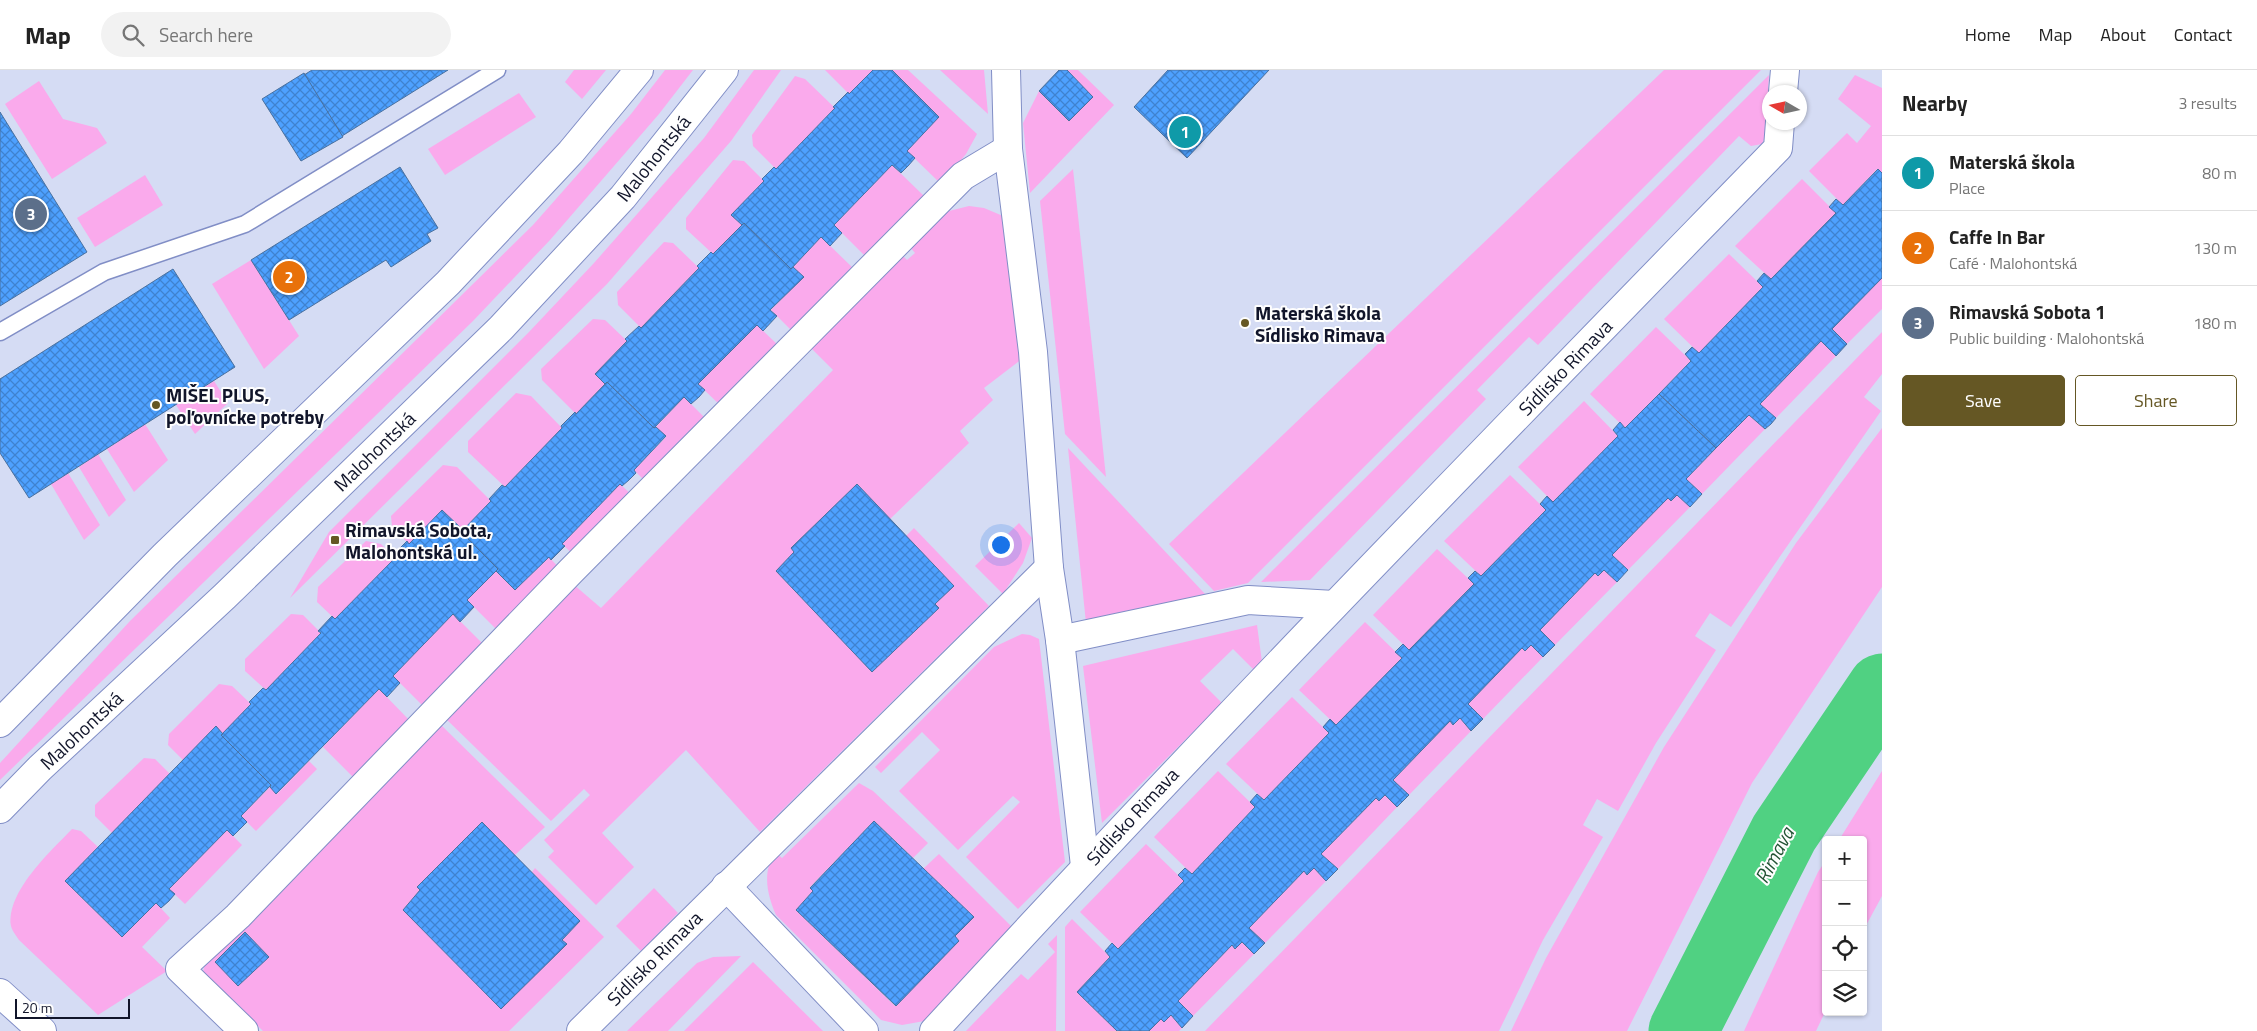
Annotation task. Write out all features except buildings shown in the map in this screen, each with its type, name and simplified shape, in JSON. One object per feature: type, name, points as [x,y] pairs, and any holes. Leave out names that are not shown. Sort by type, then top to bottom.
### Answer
[{"type":"street","points":[[0,723],[166,555],[448,283],[570,152],[638,70]]},
{"type":"street","name":"Malohontská","points":[[0,809],[40,768],[225,596],[501,328],[623,197],[724,70]]},
{"type":"street","points":[[1006,70],[1008,149],[1033,352],[1049,568],[1060,640],[1085,866]]},
{"type":"street","points":[[1784,85],[1785,70]]},
{"type":"street","name":"Sídlisko Rimava","points":[[934,1031],[1085,866],[1334,604],[1778,148],[1779,130]]},
{"type":"street","points":[[244,1031],[180,969],[238,916],[578,564],[963,176],[1008,149]]},
{"type":"street","name":"Sídlisko Rimava","points":[[581,1031],[1049,568]]},
{"type":"street","points":[[1060,640],[1248,600],[1334,604]]},
{"type":"street","points":[[726,886],[864,1031]]},
{"type":"street","points":[[0,993],[42,1031]]},
{"type":"lane","points":[[0,332],[104,272],[245,224],[497,70]]},
{"type":"shaded area","points":[[574,70],[606,70],[582,99],[565,82]]},
{"type":"shaded area","points":[[665,70],[693,70],[659,114],[550,240],[473,321],[0,780],[0,763],[130,621],[533,225],[631,114]]},
{"type":"shaded area","points":[[754,70],[781,70],[731,141],[607,284],[290,598],[329,532],[529,332],[594,263],[704,138]]},
{"type":"shaded area","points":[[825,70],[873,70],[849,94]]},
{"type":"shaded area","points":[[892,70],[908,70],[977,134],[966,154],[941,184],[907,151],[939,117]]},
{"type":"shaded area","points":[[940,70],[984,70],[988,114]]},
{"type":"shaded area","points":[[1067,70],[1078,70],[1114,105],[1030,193],[1023,123],[1039,91],[1069,121],[1092,97]]},
{"type":"shaded area","points":[[1664,70],[1761,70],[1248,583],[1214,591],[1169,544]]},
{"type":"shaded area","points":[[1769,75],[1768,85],[1762,85],[1762,130],[1765,130],[1762,144],[1751,146],[1739,136],[1538,345],[1529,337],[1477,390],[1486,399],[1310,580],[1261,582]]},
{"type":"shaded area","points":[[1855,75],[1882,88],[1882,173],[1877,169],[1843,205],[1809,171],[1847,133],[1857,143],[1871,126],[1838,99]]},
{"type":"shaded area","points":[[795,76],[805,79],[835,108],[776,169],[753,146],[752,135]]},
{"type":"shaded area","points":[[39,81],[63,119],[97,128],[107,143],[52,179],[5,104]]},
{"type":"shaded area","points":[[519,93],[536,117],[445,175],[428,149]]},
{"type":"shaded area","points":[[733,160],[744,161],[764,181],[732,214],[742,225],[713,254],[686,229],[686,218]]},
{"type":"shaded area","points":[[892,165],[926,198],[867,258],[834,225]]},
{"type":"shaded area","points":[[1073,169],[1106,477],[1065,434],[1040,201]]},
{"type":"shaded area","points":[[145,175],[163,205],[95,247],[77,218]]},
{"type":"shaded area","points":[[1802,179],[1836,213],[1771,279],[1735,246]]},
{"type":"shaded area","points":[[969,206],[984,208],[1003,216],[1031,352],[984,388],[993,400],[960,431],[969,443],[890,519],[857,485],[791,548],[794,552],[776,571],[872,672],[935,604],[906,536],[914,528],[989,606],[760,832],[686,750],[602,833],[634,867],[596,905],[548,857],[554,851],[544,840],[590,795],[584,789],[551,821],[444,717],[573,584],[601,608],[833,370],[808,345],[901,254],[907,260],[915,253],[909,246],[945,212]]},
{"type":"shaded area","points":[[821,237],[855,270],[794,333],[771,310],[803,277],[793,267]]},
{"type":"shaded area","points":[[664,242],[673,243],[699,268],[641,328],[618,305],[617,292]]},
{"type":"shaded area","points":[[1729,254],[1763,287],[1699,353],[1664,319]]},
{"type":"shaded area","points":[[251,260],[299,336],[264,369],[212,284]]},
{"type":"shaded area","points":[[1882,278],[1882,309],[1847,344],[1832,329]]},
{"type":"shaded area","points":[[593,319],[605,320],[627,341],[595,374],[605,384],[576,414],[542,380],[541,369]]},
{"type":"shaded area","points":[[757,325],[780,347],[722,407],[698,384]]},
{"type":"shaded area","points":[[1656,327],[1691,361],[1625,428],[1590,394]]},
{"type":"shaded area","points":[[1882,332],[1882,374],[1864,397],[1881,411],[1731,627],[1710,613],[1695,636],[1716,650],[1656,743],[1618,811],[1597,799],[1583,825],[1603,837],[1543,940],[1499,1031],[1205,1031]]},
{"type":"shaded area","points":[[1821,341],[1836,356],[1776,418],[1760,404]]},
{"type":"shaded area","points":[[214,381],[228,403],[195,434],[176,405]]},
{"type":"shaded area","points":[[516,393],[531,396],[562,428],[505,487],[468,452],[468,441]]},
{"type":"shaded area","points":[[684,397],[708,421],[647,483],[634,470],[666,437],[656,427]]},
{"type":"shaded area","points":[[1584,401],[1618,436],[1553,502],[1518,467]]},
{"type":"shaded area","points":[[1749,415],[1765,429],[1702,494],[1686,479]]},
{"type":"shaded area","points":[[145,424],[168,460],[134,492],[107,449]]},
{"type":"shaded area","points":[[1882,428],[1882,587],[1752,783],[1627,1031],[1511,1031],[1546,958],[1664,747],[1796,543]]},
{"type":"shaded area","points":[[1068,448],[1205,594],[1086,623]]},
{"type":"shaded area","points":[[98,454],[126,500],[109,517],[79,467]]},
{"type":"shaded area","points":[[443,465],[457,467],[491,501],[463,530],[442,510],[409,544],[392,527],[391,516]]},
{"type":"shaded area","points":[[68,473],[100,525],[84,540],[51,484]]},
{"type":"shaded area","points":[[1510,475],[1546,510],[1481,576],[1444,541]]},
{"type":"shaded area","points":[[620,484],[634,497],[575,556],[562,544]]},
{"type":"shaded area","points":[[1677,495],[1690,507],[1628,570],[1612,555],[1668,498],[1671,501]]},
{"type":"shaded area","points":[[1019,523],[1032,538],[1023,563],[1003,594],[975,566]]},
{"type":"shaded area","points":[[366,541],[381,544],[395,558],[335,619],[317,602],[318,587]]},
{"type":"shaded area","points":[[1437,549],[1474,584],[1409,650],[1373,615]]},
{"type":"shaded area","points":[[549,557],[561,570],[500,633],[467,600],[495,570],[515,590]]},
{"type":"shaded area","points":[[1604,570],[1617,582],[1555,645],[1540,630],[1595,573],[1598,576]]},
{"type":"shaded area","points":[[291,614],[303,615],[321,633],[266,690],[245,671],[245,659]]},
{"type":"shaded area","points":[[453,614],[486,647],[426,709],[393,676]]},
{"type":"shaded area","points":[[1365,622],[1402,658],[1336,725],[1299,690]]},
{"type":"shaded area","points":[[1257,625],[1262,662],[1254,670],[1233,649],[1200,681],[1222,703],[1102,823],[1083,666]]},
{"type":"shaded area","points":[[1022,634],[1039,639],[1065,862],[1018,909],[966,857],[1020,802],[1013,796],[958,850],[899,791],[940,750],[922,732],[881,773],[875,767],[994,647]]},
{"type":"shaded area","points":[[1531,645],[1543,657],[1483,719],[1468,704],[1522,648],[1525,651]]},
{"type":"shaded area","points":[[219,684],[232,686],[251,704],[223,734],[216,727],[183,760],[168,745],[169,734]]},
{"type":"shaded area","points":[[379,689],[412,723],[356,780],[323,747]]},
{"type":"shaded area","points":[[1292,697],[1329,733],[1264,800],[1226,764]]},
{"type":"shaded area","points":[[1460,718],[1471,731],[1409,795],[1393,780],[1450,721],[1454,725]]},
{"type":"shaded area","points":[[440,724],[545,827],[515,855],[482,822],[417,887],[420,890],[403,910],[501,1009],[566,944],[562,940],[580,921],[532,872],[535,868],[604,937],[509,1031],[263,1031],[203,972],[205,964],[245,929]]},
{"type":"shaded area","points":[[144,758],[155,759],[170,774],[112,833],[95,816],[95,805]]},
{"type":"shaded area","points":[[309,761],[317,769],[256,831],[241,816],[270,787],[277,794]]},
{"type":"shaded area","points":[[1218,771],[1255,807],[1192,874],[1154,837]]},
{"type":"shaded area","points":[[1882,771],[1882,896],[1867,924],[1867,836],[1841,836]]},
{"type":"shaded area","points":[[859,783],[873,791],[928,843],[913,858],[874,821],[810,887],[813,891],[796,910],[895,1006],[959,941],[955,936],[973,918],[923,869],[939,854],[1016,931],[930,1020],[902,1025],[881,1020],[776,915],[770,899],[767,876],[768,868],[775,852],[782,858]]},
{"type":"shaded area","points":[[1385,795],[1397,807],[1338,869],[1321,854],[1376,798],[1379,801]]},
{"type":"shaded area","points":[[72,829],[81,831],[98,847],[65,881],[122,937],[156,903],[170,918],[142,947],[167,971],[98,1015],[19,940],[11,926],[11,913],[22,886],[31,873]]},
{"type":"shaded area","points":[[227,830],[242,845],[185,904],[169,889]]},
{"type":"shaded area","points":[[1146,844],[1184,881],[1118,949],[1080,912]]},
{"type":"shaded area","points":[[1822,866],[1823,1016],[1816,1031],[1744,1031]]},
{"type":"shaded area","points":[[1314,868],[1326,881],[1265,943],[1249,928],[1304,871],[1307,874]]},
{"type":"shaded area","points":[[654,888],[678,913],[641,951],[616,926]]},
{"type":"shaded area","points":[[1072,919],[1110,957],[1077,992],[1117,1031],[1065,1031],[1065,927]]},
{"type":"shaded area","points":[[1057,935],[1056,1031],[966,1031],[1021,974],[1028,980],[1055,952],[1048,944]]},
{"type":"shaded area","points":[[1242,942],[1254,954],[1193,1016],[1178,1001],[1232,945],[1235,948]]},
{"type":"shaded area","points":[[741,956],[668,1031],[627,1031],[697,963],[713,957]]},
{"type":"shaded area","points":[[753,962],[823,1031],[684,1031]]},
{"type":"shaded area","points":[[1171,1015],[1182,1028],[1179,1031],[1149,1031],[1161,1019],[1164,1021]]},
{"type":"waterway","name":"Rimava","points":[[1683,1031],[1784,833],[1882,688]]},
{"type":"place","name":"Materská škola","points":[[1185,132]]},
{"type":"place","name":"Rimavská Sobota 1","points":[[31,214]]},
{"type":"place","name":"Caffe In Bar","points":[[289,277]]},
{"type":"place","name":"Materská škola Sídlisko Rimava","points":[[1245,323]]},
{"type":"place","name":"MIŠEL PLUS, poľovnícke potreby","points":[[156,405]]},
{"type":"place","name":"Rimavská Sobota, Malohontská ul.","points":[[335,540]]}]
